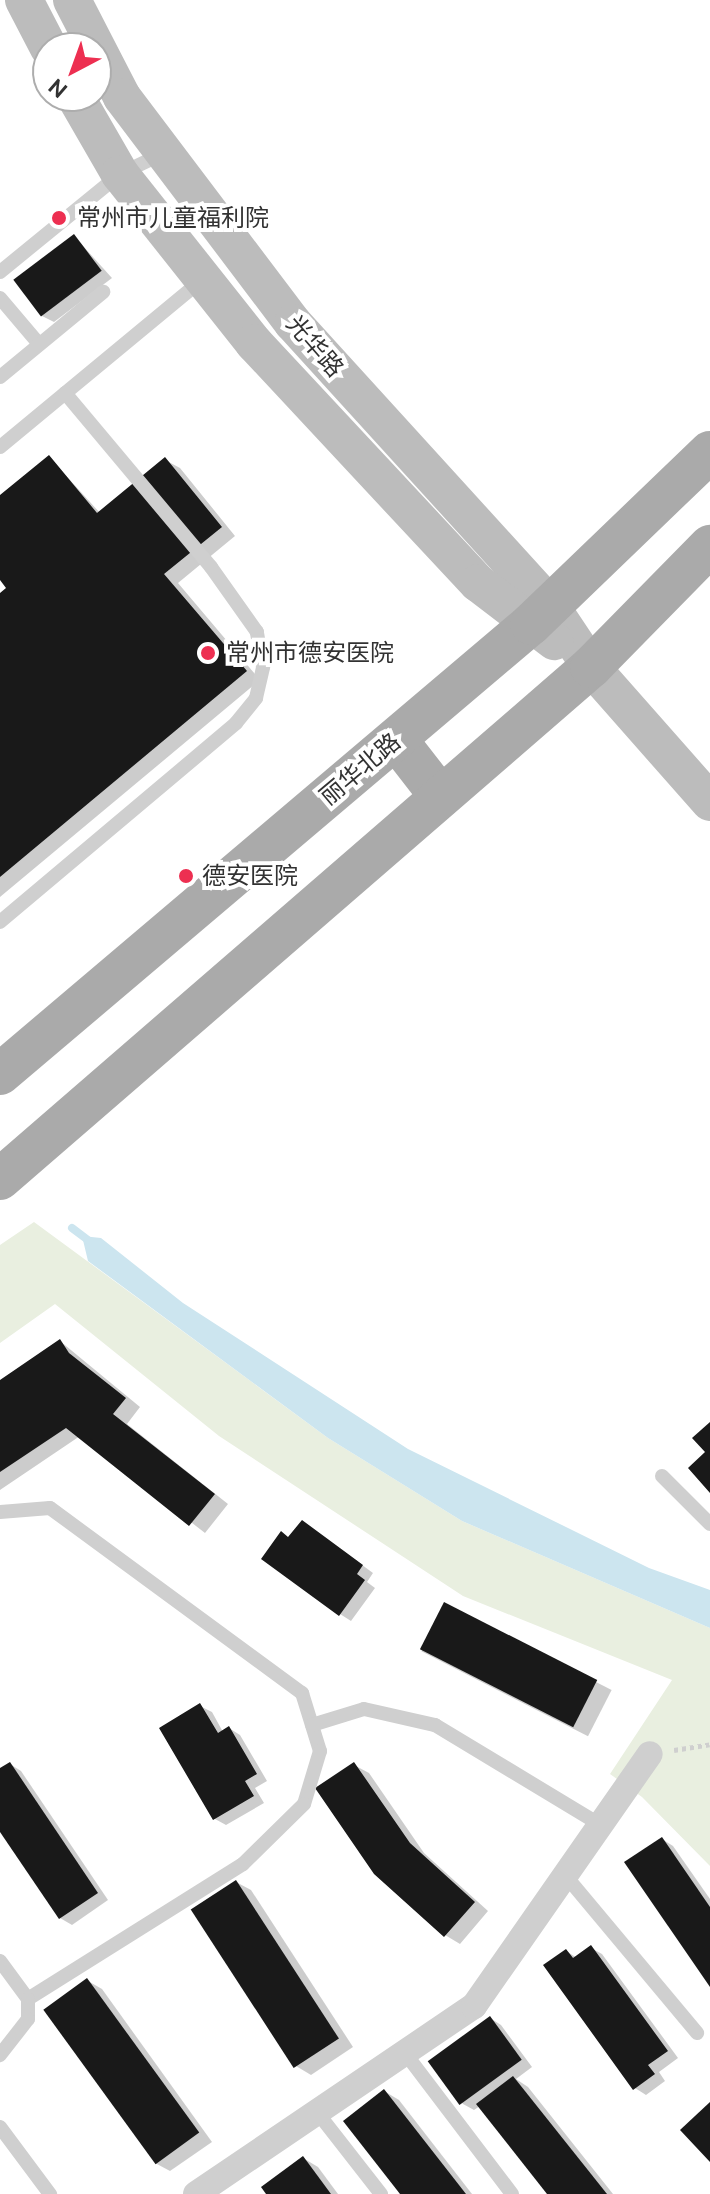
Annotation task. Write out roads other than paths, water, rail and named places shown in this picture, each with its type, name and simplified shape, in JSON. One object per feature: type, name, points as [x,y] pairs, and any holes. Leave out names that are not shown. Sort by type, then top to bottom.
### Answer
[{"type":"main road","points":[[24,0],[41,32]]},
{"type":"main road","name":"光华路","points":[[72,0],[122,97],[293,323],[540,614],[710,802]]},
{"type":"main road","name":"光华路","points":[[84,112],[120,174],[202,280],[478,583],[540,614]]},
{"type":"main road","name":"丽华北路","points":[[0,1074],[540,614],[710,452]]},
{"type":"main road","points":[[10,1170],[591,667],[710,546]]},
{"type":"main road","points":[[396,739],[441,797]]},
{"type":"street","points":[[210,2190],[317,2112],[474,2006],[650,1754]]},
{"type":"lane","points":[[0,272],[120,174],[164,153]]},
{"type":"lane","points":[[0,447],[202,280]]},
{"type":"lane","points":[[0,377],[103,292]]},
{"type":"lane","points":[[0,298],[39,344]]},
{"type":"lane","points":[[0,922],[236,723],[256,698],[263,667],[257,632],[211,567],[65,393]]},
{"type":"lane","points":[[662,1476],[710,1524]]},
{"type":"lane","points":[[0,1512],[50,1508],[302,1693],[320,1751],[304,1804],[243,1864],[28,1999]]},
{"type":"lane","points":[[312,1725],[364,1709],[435,1725],[601,1825]]},
{"type":"lane","points":[[565,1875],[697,2033]]},
{"type":"lane","points":[[0,1961],[28,1999],[28,2019],[0,2055]]},
{"type":"lane","points":[[405,2053],[512,2194]]},
{"type":"lane","points":[[317,2112],[381,2194]]},
{"type":"lane","points":[[0,2127],[50,2194]]},
{"type":"water","points":[[82,1236],[101,1238],[183,1303],[408,1449],[649,1568],[710,1590],[710,1628],[462,1521],[328,1438],[88,1261]]},
{"type":"waterway","points":[[72,1228],[89,1241]]},
{"type":"place","name":"常州市儿童福利院","points":[[59,218]]},
{"type":"place","name":"常州市德安医院","points":[[208,653]]},
{"type":"place","name":"德安医院","points":[[186,876]]}]
